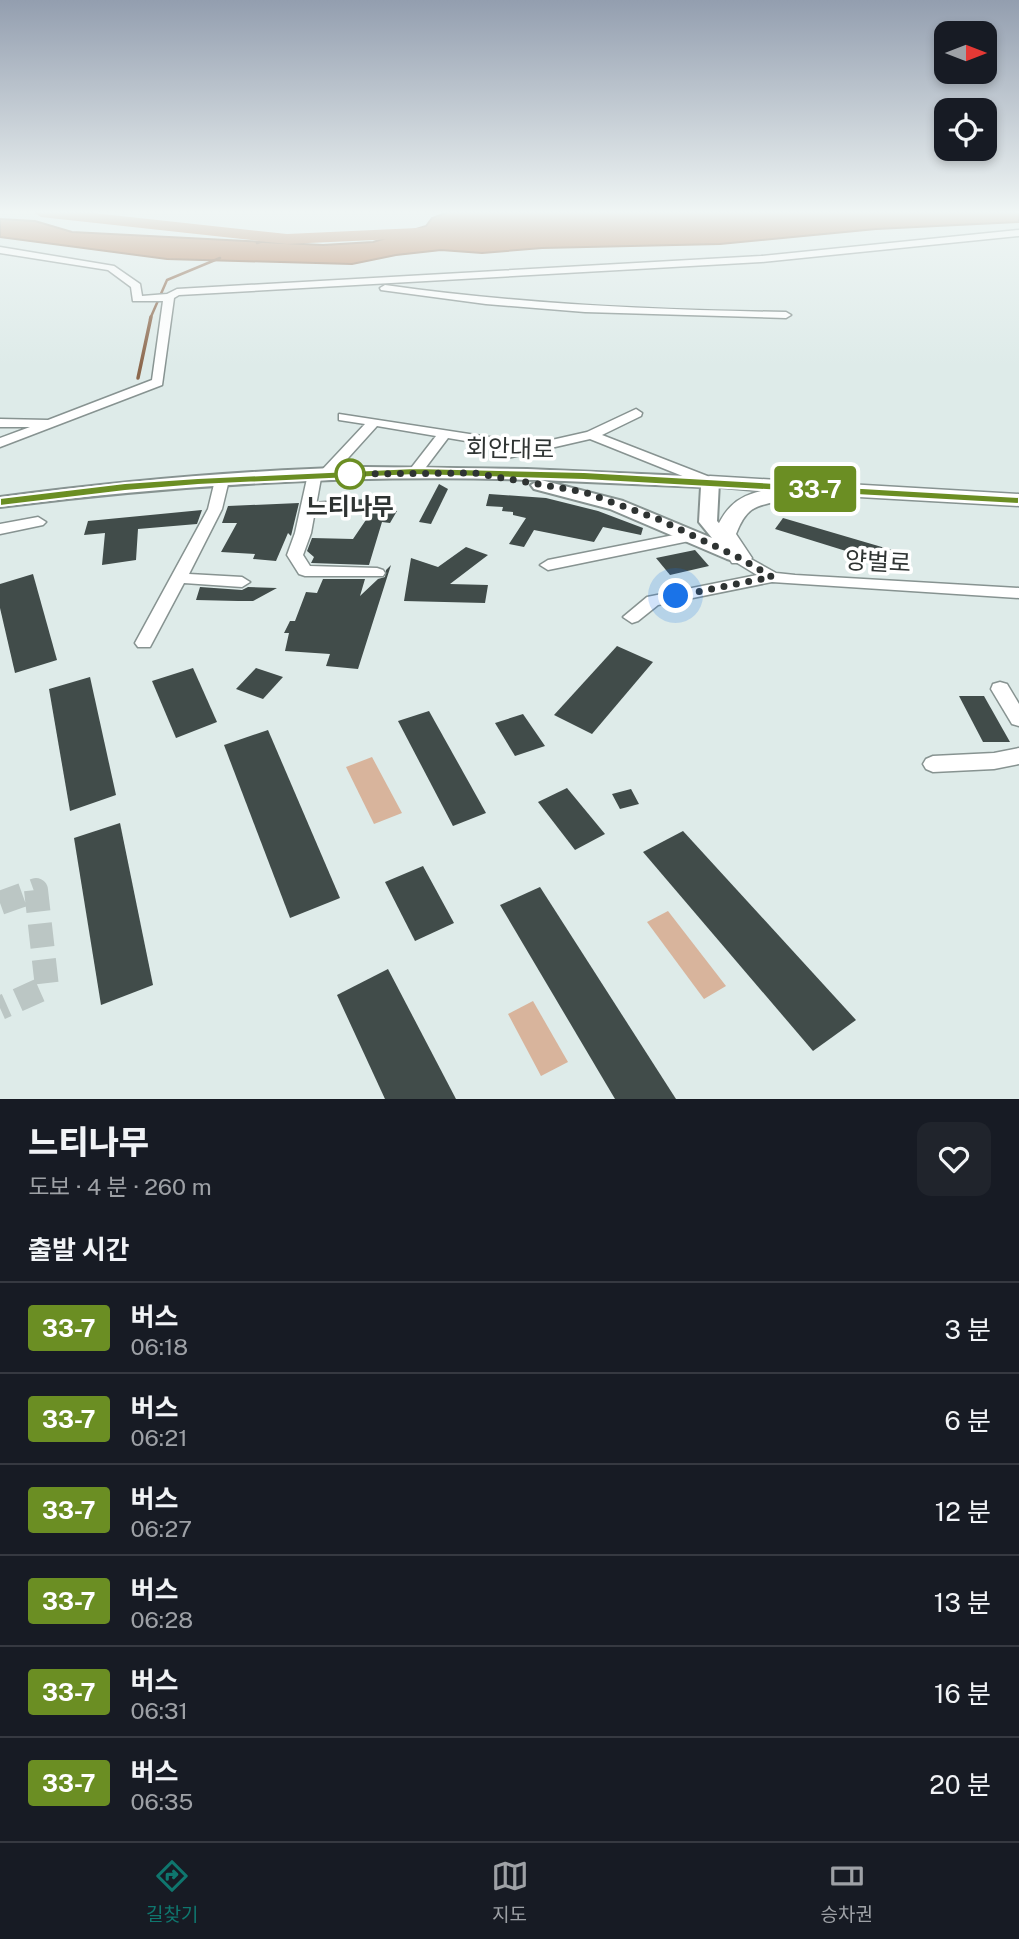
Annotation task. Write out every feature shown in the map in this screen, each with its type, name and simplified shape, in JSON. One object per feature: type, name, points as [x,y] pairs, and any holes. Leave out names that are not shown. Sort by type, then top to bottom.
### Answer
[{"type":"highway","name":"회안대로","points":[[710,482],[1019,500]]},
{"type":"highway","points":[[740,558],[725,534],[731,517],[740,504],[763,497],[844,491]]},
{"type":"main road","name":"회안대로","points":[[0,502],[125,487],[320,474],[474,473],[710,482]]},
{"type":"main road","points":[[474,473],[584,492],[622,504],[740,558]]},
{"type":"main road","points":[[710,482],[708,522],[740,558]]},
{"type":"street","points":[[82,263],[111,268],[136,286],[137,299],[144,299],[167,298],[177,292],[686,263]]},
{"type":"street","points":[[359,282],[386,289],[526,307],[661,314],[786,315]]},
{"type":"street","points":[[0,443],[158,382],[167,298]]},
{"type":"street","points":[[503,454],[591,435],[636,414]]},
{"type":"street","points":[[344,417],[534,447]]},
{"type":"street","points":[[0,423],[54,422]]},
{"type":"street","points":[[374,422],[320,474],[295,555],[305,571],[377,573]]},
{"type":"street","points":[[415,472],[445,433]]},
{"type":"street","points":[[591,435],[710,482]]},
{"type":"street","points":[[144,643],[215,509],[222,480]]},
{"type":"street","points":[[0,529],[38,522]]},
{"type":"street","points":[[548,565],[694,536]]},
{"type":"street","name":"양벌로","points":[[740,558],[772,577],[1019,593]]},
{"type":"street","points":[[632,617],[653,601],[772,577]]},
{"type":"street","points":[[180,578],[242,582]]},
{"type":"street","points":[[1000,689],[1019,719]]},
{"type":"street","points":[[933,764],[994,761],[1019,756]]},
{"type":"shaded area","points":[[372,757],[402,813],[374,824],[346,767]]},
{"type":"shaded area","points":[[668,911],[726,986],[704,999],[647,922]]},
{"type":"shaded area","points":[[533,1001],[568,1062],[541,1076],[508,1014]]},
{"type":"building","points":[[439,484],[448,489],[431,524],[419,522]]},
{"type":"building","points":[[489,494],[546,498],[598,511],[643,528],[641,535],[603,527],[594,542],[534,530],[524,547],[509,544],[526,518],[513,515],[513,512],[502,511],[503,507],[486,506]]},
{"type":"building","points":[[369,499],[369,512],[317,513],[319,501]]},
{"type":"building","points":[[299,503],[291,536],[288,533],[276,561],[253,559],[255,554],[221,552],[237,523],[222,523],[228,506]]},
{"type":"building","points":[[374,508],[397,511],[390,523],[382,522],[369,565],[311,563],[314,557],[307,551],[312,538],[353,539]]},
{"type":"building","points":[[202,510],[197,524],[138,529],[136,560],[102,565],[105,533],[84,535],[88,521]]},
{"type":"building","points":[[783,518],[892,550],[891,557],[846,551],[775,529]]},
{"type":"building","points":[[466,547],[488,555],[450,584],[488,585],[485,603],[404,601],[411,558],[438,567]]},
{"type":"building","points":[[695,550],[709,566],[670,575],[656,558]]},
{"type":"building","points":[[391,565],[358,669],[326,666],[330,654],[285,651],[289,633],[284,633],[290,621],[295,621],[306,592],[317,593],[323,579],[365,579],[360,596],[378,579],[385,577],[386,570]]},
{"type":"building","points":[[33,574],[57,660],[15,673],[0,608],[0,584]]},
{"type":"building","points":[[200,587],[242,590],[248,587],[277,588],[253,601],[196,600]]},
{"type":"building","points":[[617,646],[653,662],[592,734],[554,715]]},
{"type":"building","points":[[193,668],[217,722],[176,738],[152,681]]},
{"type":"building","points":[[256,668],[283,677],[263,699],[236,689]]},
{"type":"building","points":[[90,677],[116,795],[70,811],[49,689]]},
{"type":"building","points":[[959,696],[984,696],[1010,742],[983,742]]},
{"type":"building","points":[[429,711],[486,813],[453,826],[398,721]]},
{"type":"building","points":[[523,714],[545,746],[515,756],[495,723]]},
{"type":"building","points":[[268,730],[340,898],[290,918],[224,745]]},
{"type":"building","points":[[567,788],[605,834],[575,850],[538,802]]},
{"type":"building","points":[[631,789],[639,804],[620,809],[612,794]]},
{"type":"building","points":[[120,823],[153,985],[101,1005],[74,838]]},
{"type":"building","points":[[683,831],[856,1020],[813,1051],[643,852]]},
{"type":"building","points":[[423,866],[454,923],[415,941],[385,882]]},
{"type":"building","points":[[540,887],[676,1099],[615,1099],[500,905]]},
{"type":"building","points":[[388,969],[456,1099],[385,1099],[337,995]]},
{"type":"waterway","points":[[150,319],[167,280],[207,263]]},
{"type":"waterway","points":[[138,378],[151,317]]},
{"type":"tunnel","points":[[0,903],[36,890],[47,987],[0,1008]]},
{"type":"bus line","name":"33-7","points":[[0,502],[198,481],[315,474],[415,472],[584,476],[1019,500]]},
{"type":"place","name":"느티나무","points":[[350,474]]},
{"type":"route","points":[[350,474],[474,473],[584,492],[658,519],[740,558],[772,577],[676,596]]}]
